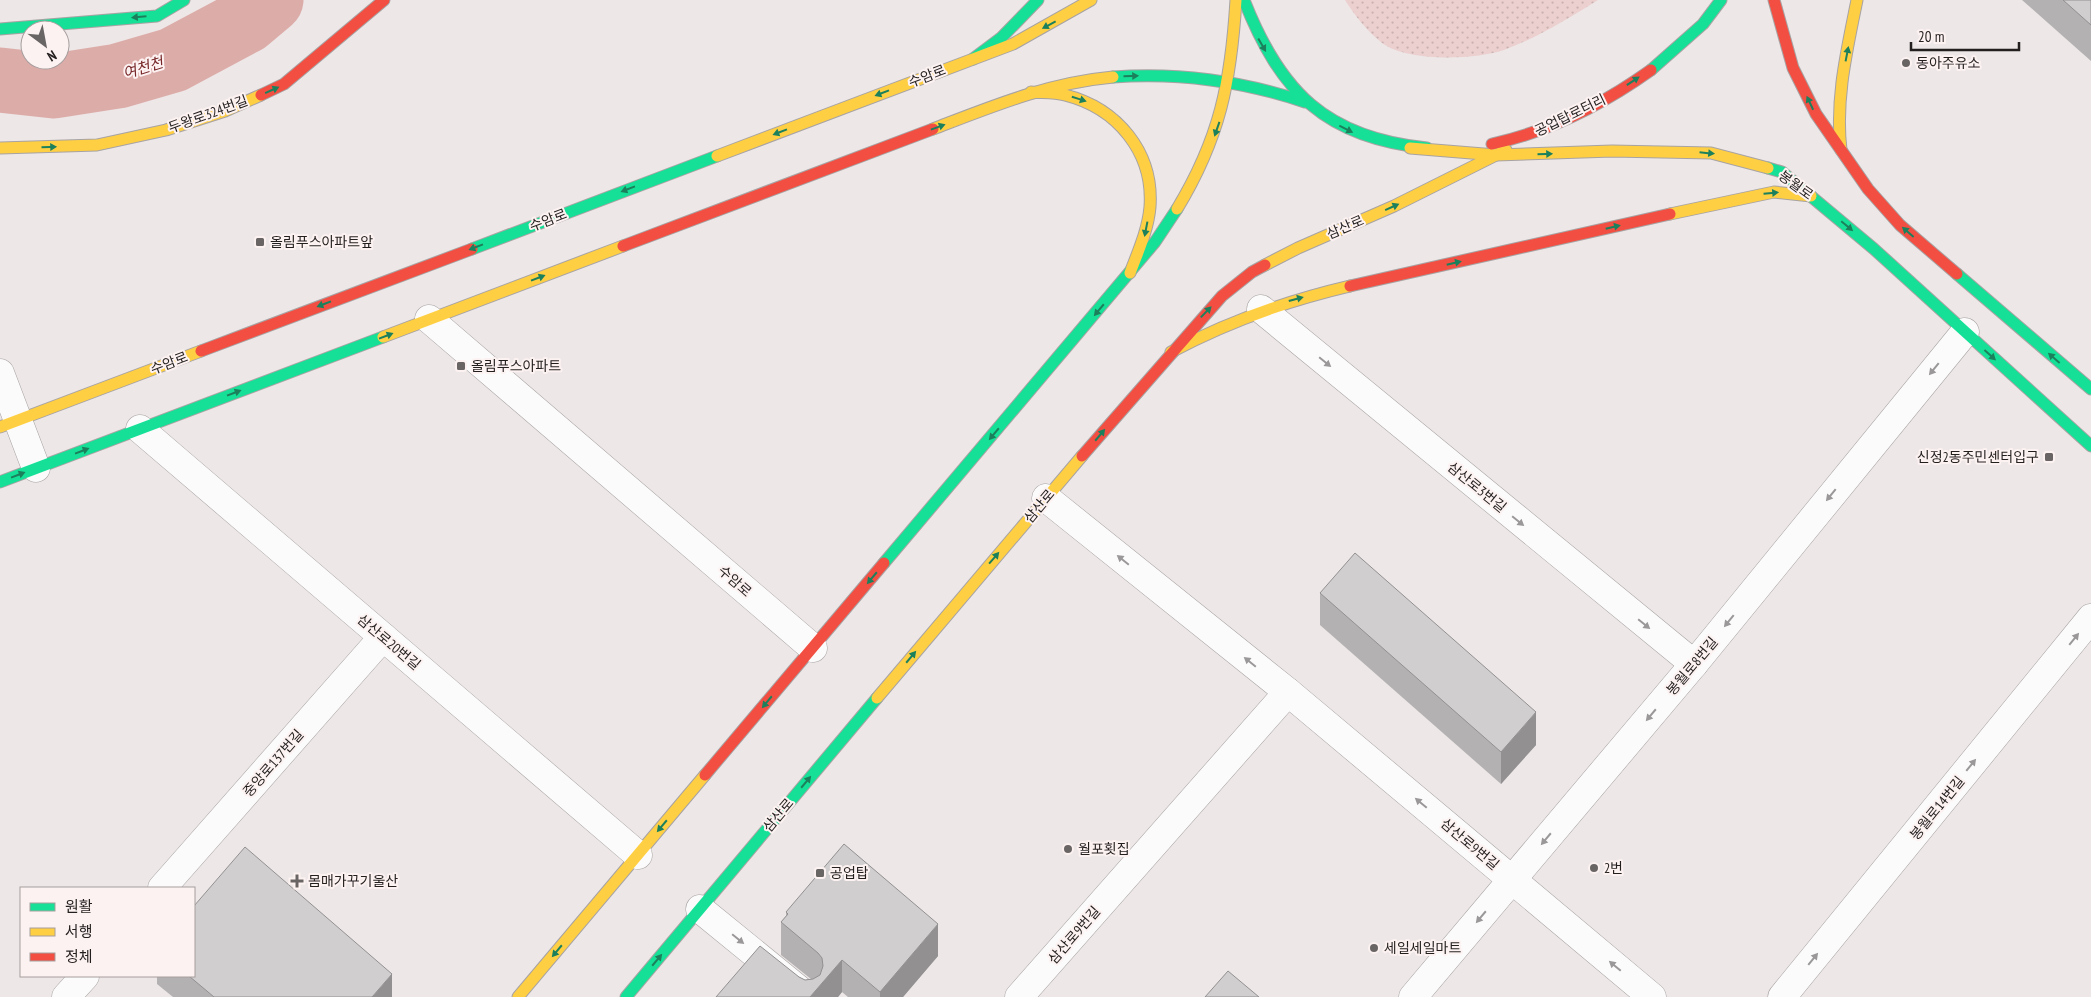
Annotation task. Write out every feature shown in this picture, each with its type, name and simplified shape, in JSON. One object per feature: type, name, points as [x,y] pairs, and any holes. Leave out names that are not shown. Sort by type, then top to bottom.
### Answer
[{"type":"main road","points":[[0,29],[157,16],[184,0]]},
{"type":"main road","name":"두왕로324번길","points":[[0,148],[97,145],[166,130],[225,111],[284,84],[384,0]]},
{"type":"main road","points":[[973,58],[1007,32],[1038,0]]},
{"type":"main road","name":"수암로","points":[[9,424],[1013,44],[1050,25],[1091,0]]},
{"type":"main road","points":[[518,997],[1130,273],[1178,210],[1195,182],[1211,148],[1230,82],[1236,0]]},
{"type":"main road","name":"공업탑로터리","points":[[1244,0],[1253,28],[1275,66],[1305,102],[1334,122],[1363,138],[1410,148],[1459,148],[1504,142],[1545,130],[1618,91],[1653,68],[1685,42],[1721,0]]},
{"type":"main road","points":[[1774,0],[1794,68],[1816,114],[1868,189],[1900,225],[2091,389]]},
{"type":"main road","points":[[1842,154],[1837,130],[1838,109],[1857,0]]},
{"type":"main road","points":[[0,482],[1031,92],[1064,83],[1105,77],[1158,74],[1230,82],[1283,93],[1305,102]]},
{"type":"main road","points":[[1031,92],[1064,94],[1088,101],[1108,112],[1125,127],[1140,150],[1149,174],[1150,201],[1145,234],[1130,273]]},
{"type":"main road","name":"삼산로","points":[[626,997],[1170,352],[1222,296],[1252,272],[1298,248],[1394,206],[1545,130]]},
{"type":"main road","name":"봉월로","points":[[1410,148],[1496,155],[1612,151],[1711,153],[1782,172],[1915,286],[2091,446]]},
{"type":"main road","points":[[1170,352],[1217,327],[1260,309],[1309,296],[1734,199],[1774,192],[1811,196]]},
{"type":"street","name":"삼산로3번길","points":[[1260,309],[1694,664]]},
{"type":"street","name":"수암로","points":[[429,320],[813,648]]},
{"type":"street","name":"봉월로8번길","points":[[1413,997],[1694,664],[1965,332]]},
{"type":"street","points":[[0,373],[9,424],[36,468]]},
{"type":"street","name":"삼산로20번길","points":[[140,429],[638,854]]},
{"type":"street","name":"삼산로9번길","points":[[1046,498],[1288,692],[1652,997]]},
{"type":"street","name":"봉월로14번길","points":[[1782,997],[2091,618]]},
{"type":"street","name":"중앙로137번길","points":[[163,887],[383,637]]},
{"type":"street","name":"삼산로9번길","points":[[1019,997],[1288,692]]},
{"type":"street","points":[[700,909],[808,997]]},
{"type":"street","points":[[66,997],[84,977]]},
{"type":"shaded area","points":[[1345,0],[1598,0],[1541,34],[1504,50],[1476,56],[1442,57],[1408,54],[1382,43],[1362,23]]},
{"type":"building","points":[[2063,0],[2091,0],[2091,25]]},
{"type":"building","points":[[1355,553],[1536,712],[1501,752],[1320,593]]},
{"type":"building","points":[[844,844],[938,924],[880,992],[842,960],[810,997],[716,997],[760,946],[805,980],[813,979],[820,975],[823,966],[822,958],[781,922],[788,914],[786,912]]},
{"type":"building","points":[[245,847],[392,974],[372,997],[214,997],[190,977],[195,977],[195,905]]},
{"type":"building","points":[[1228,971],[1259,997],[1205,997]]},
{"type":"waterway","name":"여천천","points":[[0,80],[54,86],[118,76],[173,60],[246,21],[271,0]]},
{"type":"traffic: fast","points":[[0,29],[157,16],[184,0]]},
{"type":"traffic: fast","points":[[973,59],[1001,38],[1038,0]]},
{"type":"traffic: fast","points":[[1244,0],[1258,32],[1274,61],[1291,85],[1311,105],[1334,121],[1361,134],[1392,143],[1427,148]]},
{"type":"traffic: fast","points":[[1651,70],[1703,24],[1721,0]]},
{"type":"traffic: fast","points":[[1113,77],[1187,77],[1258,89],[1305,102]]},
{"type":"traffic: fast","points":[[472,249],[717,156]]},
{"type":"traffic: fast","points":[[1768,168],[1782,172],[1874,249],[2091,446]]},
{"type":"traffic: fast","points":[[884,563],[1155,242],[1177,209]]},
{"type":"traffic: fast","points":[[1957,274],[2091,389]]},
{"type":"traffic: fast","points":[[0,482],[383,337]]},
{"type":"traffic: fast","points":[[626,997],[877,698]]},
{"type":"traffic: slow","points":[[717,156],[1013,44],[1091,0]]},
{"type":"traffic: slow","points":[[1177,209],[1204,158],[1221,109],[1231,57],[1236,0]]},
{"type":"traffic: slow","points":[[1841,150],[1841,93],[1857,0]]},
{"type":"traffic: slow","points":[[933,129],[999,104],[1043,90],[1066,84],[1113,77]]},
{"type":"traffic: slow","points":[[1031,92],[1065,95],[1084,101],[1101,110],[1116,122],[1139,151],[1146,168],[1150,187],[1150,207],[1145,232],[1130,273]]},
{"type":"traffic: slow","points":[[0,148],[97,145],[166,130],[225,111],[261,95]]},
{"type":"traffic: slow","points":[[1410,148],[1496,155],[1612,151],[1711,153],[1768,168]]},
{"type":"traffic: slow","points":[[1265,265],[1298,248],[1394,206],[1506,150]]},
{"type":"traffic: slow","points":[[1670,214],[1774,192],[1811,196]]},
{"type":"traffic: slow","points":[[383,337],[623,246]]},
{"type":"traffic: slow","points":[[1171,352],[1236,321],[1303,298],[1350,286]]},
{"type":"traffic: slow","points":[[0,427],[201,351]]},
{"type":"traffic: slow","points":[[877,698],[1082,456]]},
{"type":"traffic: slow","points":[[518,997],[705,775]]},
{"type":"traffic: jam","points":[[261,95],[284,84],[384,0]]},
{"type":"traffic: jam","points":[[1774,0],[1793,68],[1816,114],[1868,189],[1900,225],[1957,274]]},
{"type":"traffic: jam","points":[[1492,144],[1535,132],[1575,115],[1633,83],[1651,70]]},
{"type":"traffic: jam","points":[[623,246],[933,129]]},
{"type":"traffic: jam","points":[[1350,286],[1670,214]]},
{"type":"traffic: jam","points":[[201,351],[472,249]]},
{"type":"traffic: jam","points":[[1082,456],[1222,296],[1252,272],[1265,265]]},
{"type":"traffic: jam","points":[[705,775],[884,563]]},
{"type":"place","name":"동아주유소","points":[[1906,63]]},
{"type":"place","name":"올림푸스아파트앞","points":[[260,242]]},
{"type":"place","name":"올림푸스아파트","points":[[461,366]]},
{"type":"place","name":"신정2동주민센터입구","points":[[2049,457]]},
{"type":"place","name":"월포횟집","points":[[1068,849]]},
{"type":"place","name":"2번","points":[[1594,868]]},
{"type":"place","name":"공업탑","points":[[820,873]]},
{"type":"place","name":"몸매가꾸기울산","points":[[297,881]]},
{"type":"place","name":"세일세일마트","points":[[1374,948]]}]
